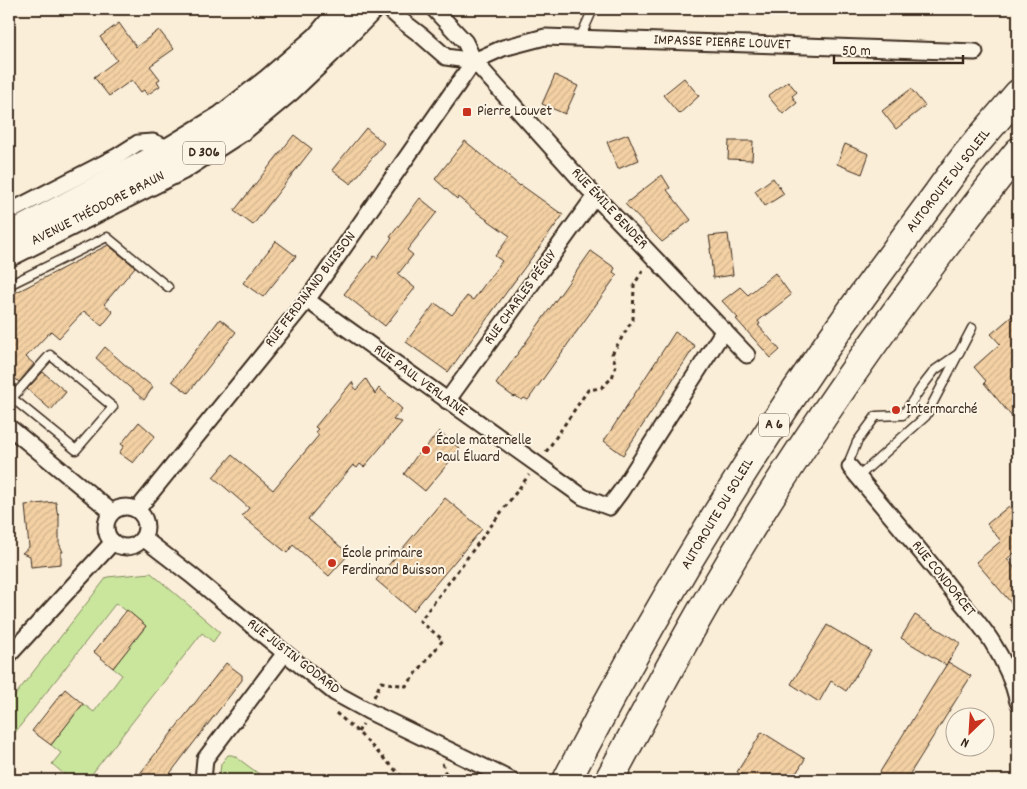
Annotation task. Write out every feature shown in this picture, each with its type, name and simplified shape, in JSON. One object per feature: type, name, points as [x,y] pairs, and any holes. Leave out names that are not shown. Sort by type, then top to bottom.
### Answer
[{"type":"highway","name":"AUTOROUTE DU SOLEIL","points":[[567,780],[677,582],[741,475],[783,410],[899,245],[966,156],[1018,94]]},
{"type":"highway","name":"A 6","points":[[609,780],[710,597],[815,429],[890,319],[1018,152]]},
{"type":"main road","name":"AVENUE THÉODORE BRAUN","points":[[9,254],[182,167],[241,129],[288,90],[370,9]]},
{"type":"main road","name":"AVENUE THÉODORE BRAUN","points":[[9,235],[172,149],[222,118],[268,82],[318,38],[339,10]]},
{"type":"street","points":[[389,9],[446,57],[474,61]]},
{"type":"street","name":"RUE ÉMILE BENDER","points":[[434,9],[465,42],[474,61],[595,196],[747,355]]},
{"type":"street","name":"IMPASSE PIERRE LOUVET","points":[[474,61],[503,48],[545,37],[974,52]]},
{"type":"street","name":"RUE FERDINAND BUISSON","points":[[137,510],[307,300],[474,61]]},
{"type":"street","points":[[9,212],[116,157],[138,142],[153,142],[172,149]]},
{"type":"street","name":"RUE CHARLES PÉGUY","points":[[447,401],[595,196]]},
{"type":"street","name":"RUE PAUL VERLAINE","points":[[307,300],[583,497],[609,507],[724,330]]},
{"type":"street","points":[[9,427],[112,512]]},
{"type":"street","name":"RUE CONDORCET","points":[[854,472],[984,630],[1007,670],[1018,702]]},
{"type":"street","points":[[124,506],[137,510],[145,520],[146,532],[143,538],[132,546],[119,546],[108,537],[106,524],[108,518],[112,512],[124,506]]},
{"type":"street","name":"RUE JUSTIN GODARD","points":[[143,538],[191,574],[335,693],[368,711],[511,780]]},
{"type":"street","points":[[9,655],[113,542]]},
{"type":"street","points":[[203,780],[205,759],[285,653]]},
{"type":"lane","points":[[580,38],[593,9]]},
{"type":"lane","points":[[9,285],[107,237],[168,288]]},
{"type":"lane","points":[[960,352],[935,370],[903,415],[876,416],[857,442],[850,459],[854,472],[926,416],[960,352],[972,328]]},
{"type":"lane","points":[[50,355],[113,407],[76,450],[10,397],[50,355]]},
{"type":"path","points":[[375,697],[381,682],[406,686],[443,640],[420,621],[537,464],[588,390],[602,388],[612,378],[616,365],[612,354],[634,319],[634,285],[651,254]]},
{"type":"path","points":[[330,708],[358,732],[404,780]]},
{"type":"path","points":[[358,732],[363,723]]},
{"type":"green space","points":[[151,573],[220,632],[213,642],[202,633],[91,775],[85,779],[75,780],[52,764],[61,753],[51,745],[83,704],[94,712],[122,675],[113,668],[146,626],[116,603],[13,735],[9,732],[9,703],[107,577]]},
{"type":"green space","points":[[228,755],[236,757],[267,780],[219,780],[221,764]]},
{"type":"building","points":[[119,23],[136,47],[159,30],[174,49],[150,66],[160,79],[157,81],[160,86],[147,95],[144,90],[141,92],[132,80],[109,96],[94,77],[117,60],[100,37]]},
{"type":"building","points":[[555,75],[578,86],[565,114],[542,104]]},
{"type":"building","points":[[684,78],[699,96],[679,114],[663,95]]},
{"type":"building","points":[[788,81],[797,92],[792,96],[797,103],[783,114],[768,96]]},
{"type":"building","points":[[911,89],[925,106],[896,129],[882,111]]},
{"type":"building","points":[[366,128],[384,143],[351,184],[332,170]]},
{"type":"building","points":[[628,134],[639,160],[618,169],[607,142]]},
{"type":"building","points":[[294,135],[312,149],[253,225],[234,211]]},
{"type":"building","points":[[465,141],[520,186],[563,215],[448,372],[406,342],[435,303],[452,315],[467,296],[473,300],[502,261],[495,256],[510,236],[458,197],[457,199],[435,179]]},
{"type":"building","points":[[729,141],[753,141],[752,160],[728,159]]},
{"type":"building","points":[[845,144],[869,154],[862,174],[837,164]]},
{"type":"building","points":[[662,175],[670,188],[667,190],[691,220],[662,242],[625,204]]},
{"type":"building","points":[[773,178],[784,194],[765,206],[755,191]]},
{"type":"building","points":[[420,198],[437,212],[407,250],[413,255],[398,274],[415,288],[385,326],[344,294],[374,256],[377,258],[392,238],[390,237]]},
{"type":"building","points":[[728,234],[733,275],[713,278],[709,236]]},
{"type":"building","points":[[276,241],[296,256],[263,297],[243,283]]},
{"type":"building","points":[[108,245],[135,267],[104,304],[113,312],[102,326],[84,311],[59,338],[51,331],[26,357],[34,364],[19,382],[9,373],[9,296]]},
{"type":"building","points":[[591,251],[615,268],[613,272],[617,275],[528,400],[514,397],[496,384]]},
{"type":"building","points":[[775,273],[791,295],[758,321],[760,324],[758,325],[780,350],[771,358],[722,301],[740,287],[748,295]]},
{"type":"building","points":[[1018,311],[1018,424],[984,383],[986,381],[974,367],[1000,344],[991,334]]},
{"type":"building","points":[[220,319],[236,332],[188,393],[172,381]]},
{"type":"building","points":[[675,332],[695,346],[623,455],[604,441]]},
{"type":"building","points":[[105,347],[142,380],[153,387],[144,400],[96,358]]},
{"type":"building","points":[[43,372],[66,392],[51,410],[27,389]]},
{"type":"building","points":[[366,379],[375,394],[379,388],[402,409],[393,420],[402,422],[364,467],[360,464],[357,468],[353,465],[308,519],[349,554],[329,576],[293,545],[287,553],[242,516],[249,508],[213,477],[232,455],[273,490],[319,435],[315,432],[318,429],[315,427],[352,382],[356,390]]},
{"type":"building","points":[[139,422],[155,436],[133,463],[119,453],[124,446],[121,444]]},
{"type":"building","points":[[439,431],[460,449],[425,491],[404,474],[422,448],[424,450]]},
{"type":"building","points":[[445,498],[482,529],[413,611],[376,580]]},
{"type":"building","points":[[56,502],[59,514],[59,543],[63,552],[61,552],[61,564],[31,567],[30,556],[22,553],[29,547],[25,505]]},
{"type":"building","points":[[1009,506],[1018,518],[1018,550],[1007,559],[1018,572],[1018,611],[976,562],[1001,541],[987,524]]},
{"type":"building","points":[[127,610],[146,626],[113,668],[94,652]]},
{"type":"building","points":[[915,615],[960,643],[946,665],[901,638]]},
{"type":"building","points":[[827,625],[871,651],[846,691],[831,681],[819,702],[791,684]]},
{"type":"building","points":[[948,662],[971,676],[952,706],[944,706],[944,719],[906,780],[875,780]]},
{"type":"building","points":[[226,663],[242,675],[242,680],[165,780],[135,780]]},
{"type":"building","points":[[65,689],[83,704],[51,745],[32,731]]},
{"type":"building","points":[[762,732],[805,759],[792,780],[751,780],[737,772]]},
{"type":"place","name":"Pierre Louvet","points":[[467,112]]},
{"type":"place","name":"Intermarché","points":[[896,410]]},
{"type":"place","name":"École maternelle Paul Éluard","points":[[426,450]]},
{"type":"place","name":"École primaire Ferdinand Buisson","points":[[332,563]]}]
